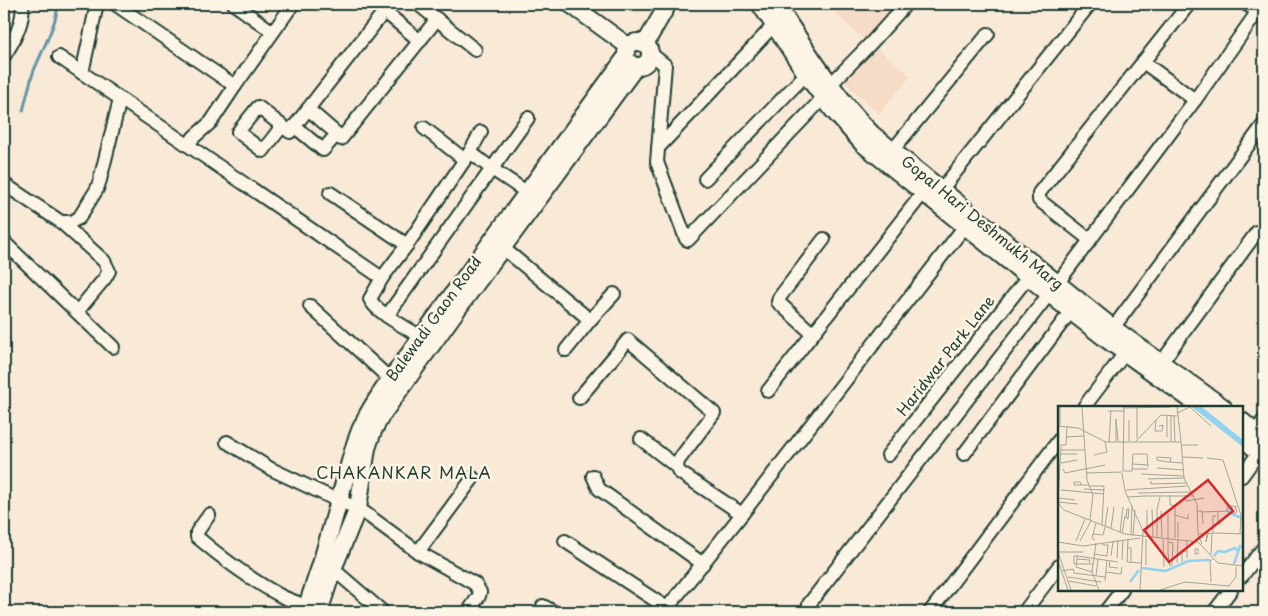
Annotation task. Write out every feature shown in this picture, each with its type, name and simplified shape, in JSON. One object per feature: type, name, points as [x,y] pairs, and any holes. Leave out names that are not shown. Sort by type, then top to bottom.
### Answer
[{"type":"main road","points":[[631,56],[632,43],[641,42],[648,48],[668,4]]},
{"type":"main road","name":"Gopal Hari Deshmukh Marg","points":[[760,4],[806,74],[872,134],[941,190],[1053,289],[1071,311],[1134,354],[1190,404]]},
{"type":"main road","name":"Gopal Hari Deshmukh Marg","points":[[776,4],[849,130],[863,144],[1028,277],[1053,289],[1113,328],[1134,354],[1161,363],[1222,406]]},
{"type":"main road","points":[[576,6],[631,56]]},
{"type":"main road","name":"Balewadi Gaon Road","points":[[310,610],[327,567],[358,508],[367,448],[373,432],[386,409],[427,341],[533,196],[631,56],[644,65],[647,62],[648,48]]},
{"type":"main road","name":"Balewadi Gaon Road","points":[[327,567],[339,501],[361,426],[370,409],[390,379],[427,341],[503,248],[533,196]]},
{"type":"main road","points":[[1243,422],[1258,440]]},
{"type":"street","points":[[4,56],[16,36],[23,10],[22,4]]},
{"type":"street","points":[[82,73],[97,4]]},
{"type":"street","points":[[115,4],[235,86]]},
{"type":"street","points":[[234,4],[274,32]]},
{"type":"street","points":[[188,145],[194,136],[210,122],[294,4]]},
{"type":"street","points":[[418,4],[475,50]]},
{"type":"street","points":[[648,48],[665,64],[658,148],[654,165],[688,240],[906,4]]},
{"type":"street","points":[[941,190],[1090,4]]},
{"type":"street","points":[[1090,240],[1039,200],[1039,194],[1189,4]]},
{"type":"street","points":[[810,604],[1053,289],[1195,100],[1260,7],[1246,4]]},
{"type":"street","points":[[308,109],[337,134],[324,150],[288,126],[308,109],[387,7],[420,41]]},
{"type":"street","points":[[341,139],[437,20]]},
{"type":"street","points":[[658,148],[774,25]]},
{"type":"street","points":[[892,151],[988,34]]},
{"type":"street","points":[[59,57],[382,278]]},
{"type":"street","points":[[1143,62],[1195,100]]},
{"type":"street","points":[[705,179],[806,74]]},
{"type":"street","points":[[61,222],[71,222],[78,218],[97,189],[120,99]]},
{"type":"street","points":[[387,316],[528,118]]},
{"type":"street","points":[[1113,328],[1264,124]]},
{"type":"street","points":[[424,128],[468,156],[492,168],[533,196]]},
{"type":"street","points":[[427,341],[387,316],[372,304],[370,299],[382,278],[468,156],[481,132]]},
{"type":"street","points":[[4,184],[61,222],[104,261],[109,271],[77,312]]},
{"type":"street","points":[[330,193],[407,245]]},
{"type":"street","points":[[768,391],[923,193]]},
{"type":"street","points":[[565,541],[666,610],[965,226]]},
{"type":"street","points":[[1161,363],[1257,232]]},
{"type":"street","points":[[813,334],[778,302],[779,298],[824,238]]},
{"type":"street","points":[[4,240],[113,347]]},
{"type":"street","points":[[503,248],[590,320]]},
{"type":"street","name":"Haridwar Park Lane","points":[[888,455],[1028,277]]},
{"type":"street","points":[[566,350],[614,294]]},
{"type":"street","points":[[310,306],[390,379]]},
{"type":"street","points":[[964,454],[1071,311]]},
{"type":"street","points":[[579,398],[628,340],[714,413],[678,461],[677,466]]},
{"type":"street","points":[[1085,406],[1134,354]]},
{"type":"street","points":[[641,439],[677,466],[680,472],[742,514]]},
{"type":"street","points":[[1243,474],[1258,440]]},
{"type":"street","points":[[930,612],[1058,441]]},
{"type":"street","points":[[227,442],[271,469],[358,508],[418,552],[475,584],[480,592],[468,612]]},
{"type":"street","points":[[593,476],[599,489],[703,564]]},
{"type":"street","points":[[418,552],[474,478]]},
{"type":"street","points":[[209,515],[197,532],[197,537],[222,558],[261,584],[310,610]]},
{"type":"street","points":[[1243,575],[1264,546]]},
{"type":"street","points":[[327,567],[383,612]]},
{"type":"street","points":[[1024,612],[1058,567]]},
{"type":"street","points":[[1105,612],[1121,591]]},
{"type":"street","points":[[1214,612],[1230,591]]},
{"type":"shaded area","points":[[825,4],[900,4],[865,41]]},
{"type":"shaded area","points":[[875,46],[911,76],[879,114],[843,81]]},
{"type":"waterway","points":[[23,111],[33,73],[56,17],[57,4]]},
{"type":"district","name":"CHAKANKAR MALA","points":[[404,473]]}]
